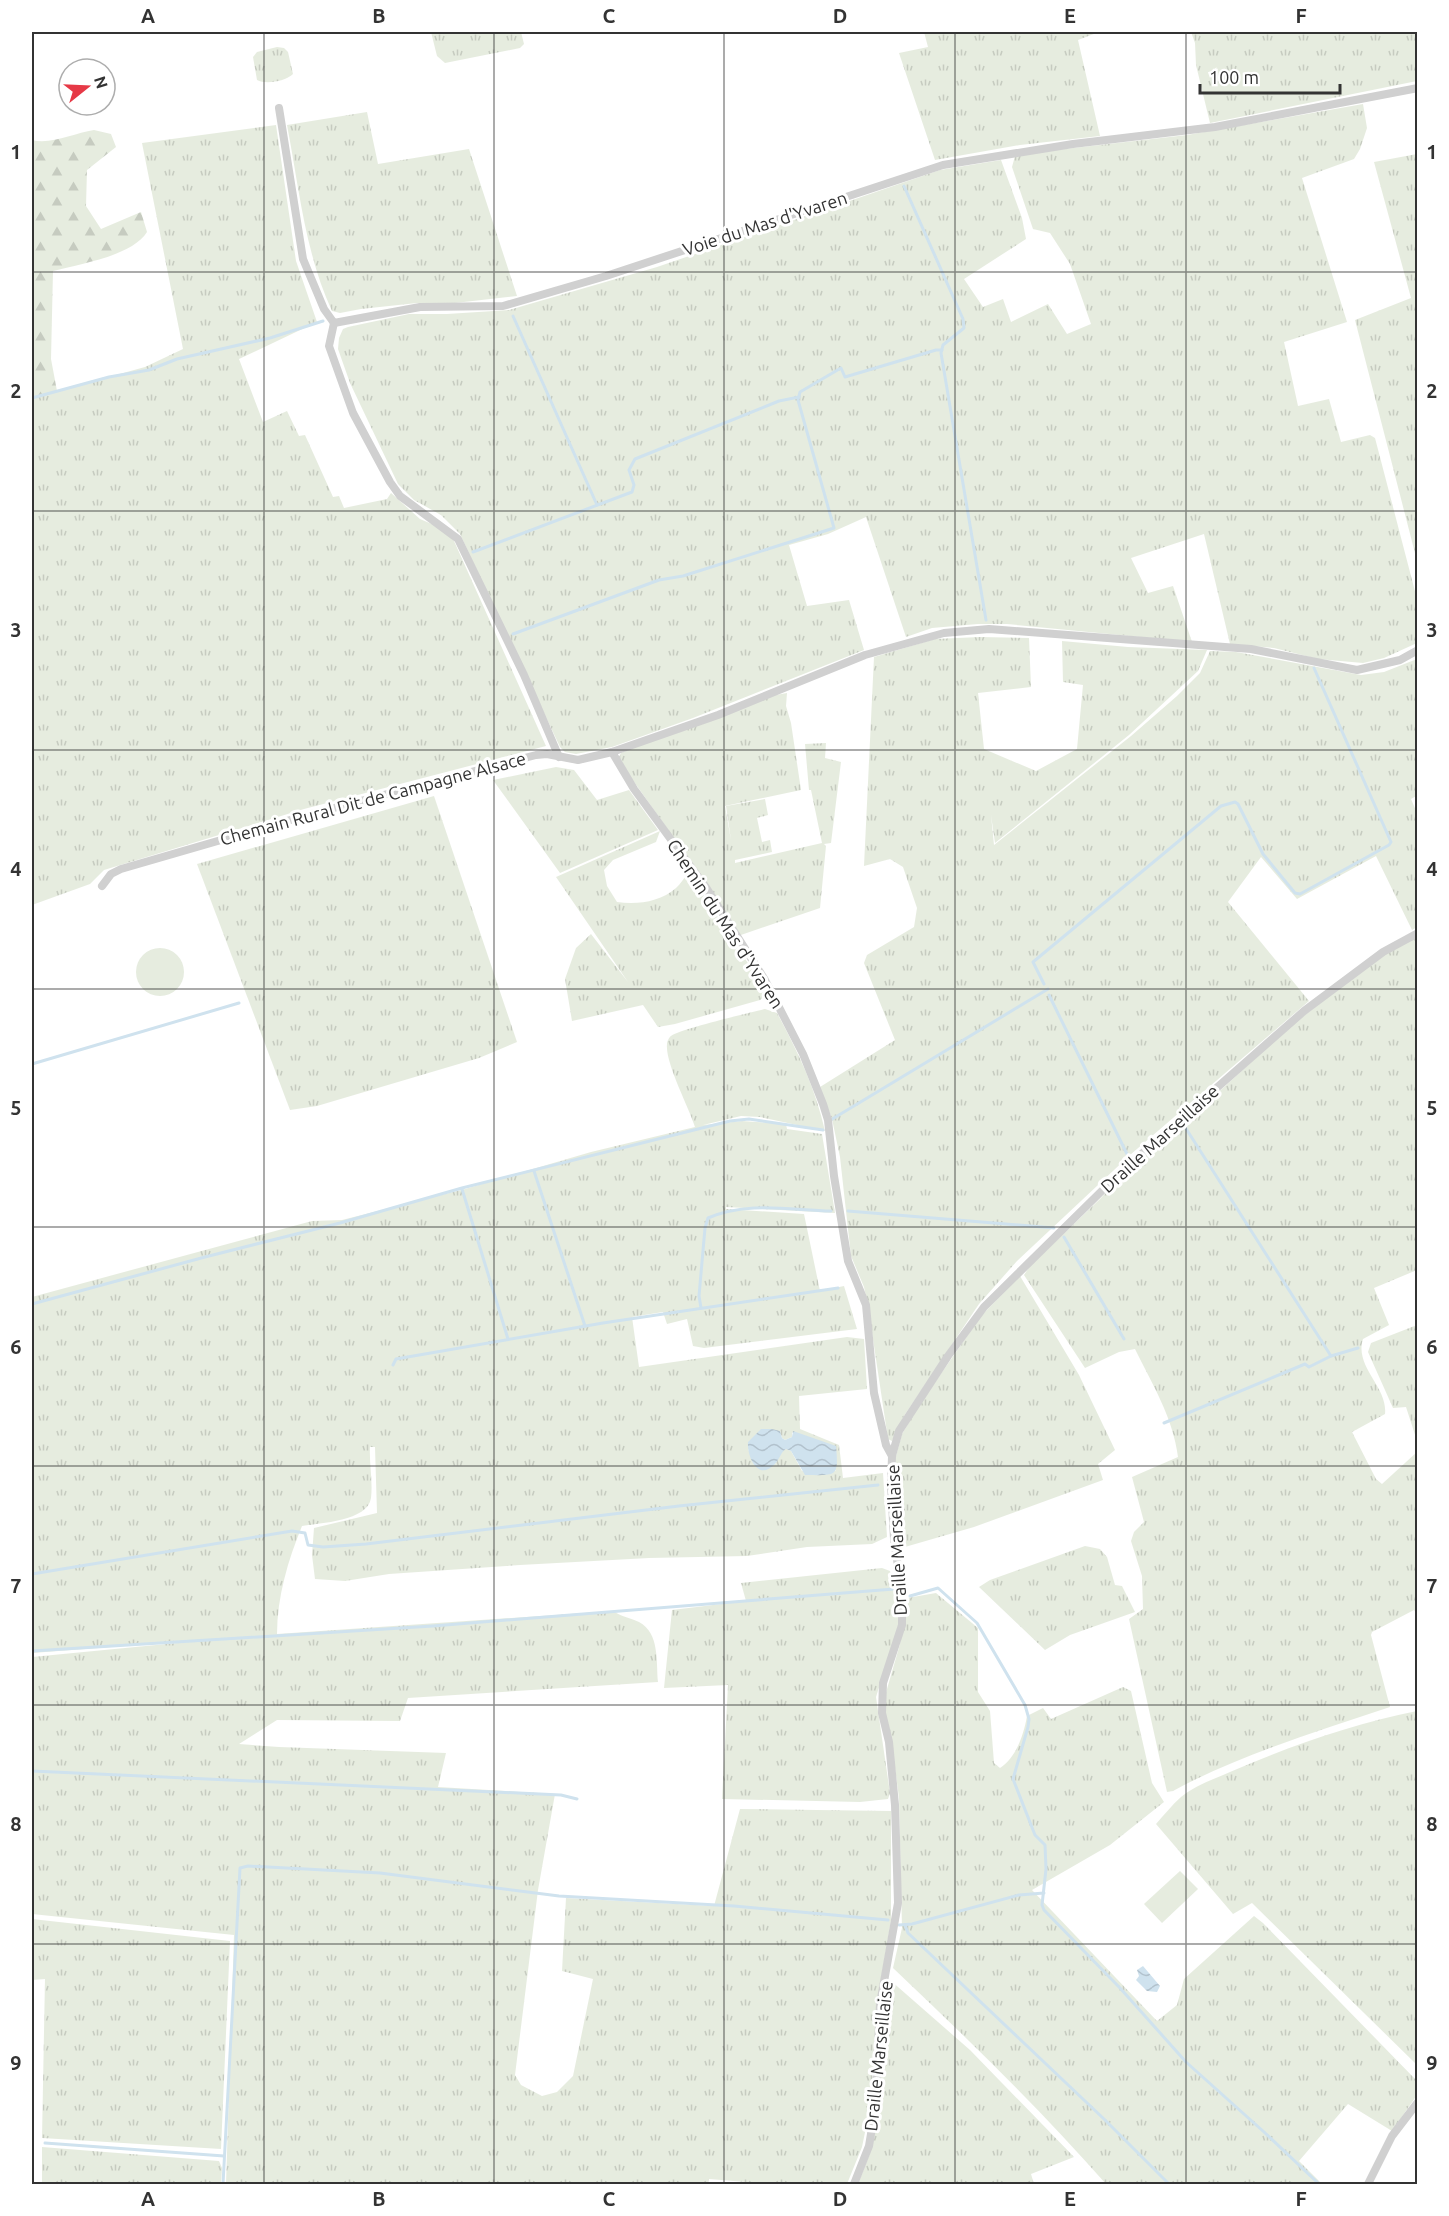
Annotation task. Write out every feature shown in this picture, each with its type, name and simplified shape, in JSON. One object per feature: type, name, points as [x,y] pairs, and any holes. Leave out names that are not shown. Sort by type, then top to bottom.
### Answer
[{"type":"street","name":"Voie du Mas d'Yvaren","points":[[334,322],[420,307],[503,306],[606,276],[943,165],[1073,144],[1215,128],[1418,88]]},
{"type":"street","points":[[279,108],[303,259],[324,309],[334,322],[329,346],[353,413],[390,482],[400,496],[458,538],[524,675],[559,757]]},
{"type":"street","name":"Chemain Rural Dit de Campagne Alsace","points":[[102,886],[111,874],[122,869],[311,814],[536,755],[547,754],[578,760],[612,752],[718,716],[866,655],[944,633],[989,629],[1251,649],[1357,670],[1400,660],[1418,650]]},
{"type":"street","name":"Chemin du Mas d'Yvaren","points":[[612,752],[634,789],[705,886],[765,980],[803,1054],[823,1104],[828,1120],[834,1176],[848,1262],[866,1305],[874,1393],[886,1444],[892,1456]]},
{"type":"street","name":"Draille Marseillaise","points":[[854,2184],[869,2146],[875,2110],[880,2004],[898,1903],[895,1805],[889,1743],[882,1713],[883,1683],[902,1625],[902,1594],[894,1539],[891,1486],[892,1456],[899,1431],[948,1356],[984,1307],[1120,1173],[1304,1011],[1383,952],[1418,933]]},
{"type":"street","points":[[1368,2184],[1392,2136],[1418,2102]]},
{"type":"green space","points":[[431,32],[521,32],[524,44],[520,48],[445,63],[437,56]]},
{"type":"green space","points":[[924,32],[1099,32],[1078,40],[1100,136],[1020,145],[935,160],[899,53],[928,47]]},
{"type":"green space","points":[[1191,32],[1417,32],[1417,81],[1210,123],[1196,65],[1195,43]]},
{"type":"green space","points":[[277,47],[284,48],[288,52],[293,74],[276,82],[257,80],[253,57],[257,52]]},
{"type":"green space","points":[[1363,104],[1367,128],[1354,159],[1302,178],[1347,322],[1284,342],[1298,406],[1329,399],[1341,442],[1370,435],[1375,438],[1417,599],[1417,643],[1384,658],[1363,663],[1318,659],[1274,648],[1230,644],[1204,534],[1131,558],[1148,593],[1173,586],[1192,642],[1007,624],[932,628],[906,637],[866,517],[828,534],[789,545],[807,606],[849,600],[864,650],[693,718],[612,747],[576,754],[565,752],[560,747],[460,534],[441,515],[414,500],[398,484],[350,383],[338,349],[343,329],[348,327],[409,314],[509,310],[657,267],[940,170],[1001,160],[1022,218],[1026,239],[964,279],[983,307],[1003,299],[1011,322],[1048,304],[1067,334],[1091,324],[1070,264],[1050,233],[1033,229],[1012,167],[1015,156],[1187,135]]},
{"type":"green space","points":[[367,112],[378,164],[469,149],[517,296],[455,303],[417,303],[340,313],[332,311],[309,243],[287,125]]},
{"type":"green space","points":[[276,125],[296,261],[317,322],[239,359],[263,422],[287,411],[299,436],[305,435],[333,497],[339,496],[344,508],[387,499],[391,493],[420,519],[441,528],[454,541],[546,746],[304,809],[104,870],[90,884],[32,905],[32,398],[145,367],[183,349],[142,143]]},
{"type":"green space","points":[[94,130],[111,134],[116,147],[87,170],[86,206],[101,229],[141,212],[147,232],[140,240],[118,253],[53,271],[51,359],[57,391],[32,398],[32,140],[55,140]]},
{"type":"green space","points":[[1418,154],[1417,561],[1355,320],[1411,298],[1374,162]]},
{"type":"green space","points":[[1029,638],[1031,687],[978,693],[984,749],[1036,771],[1077,749],[1083,685],[1063,682],[1062,641],[1128,647],[1207,650],[1198,671],[1129,735],[995,843],[991,815],[994,845],[1131,736],[1177,696],[1200,673],[1210,651],[1236,652],[1361,675],[1384,672],[1417,659],[1418,795],[1411,799],[1417,813],[1417,927],[1412,930],[1376,856],[1297,899],[1261,857],[1228,902],[1309,1001],[1130,1155],[1017,1261],[979,1304],[904,1416],[892,1441],[888,1439],[864,1287],[851,1256],[840,1157],[832,1119],[820,1087],[895,1040],[864,963],[867,955],[914,927],[917,908],[903,867],[890,859],[864,866],[874,657],[935,639]]},
{"type":"green space","points":[[787,693],[786,706],[791,723],[801,790],[725,806],[731,840],[726,806],[765,799],[768,815],[757,818],[762,842],[770,840],[772,852],[735,860],[735,863],[822,843],[811,790],[809,790],[805,744],[826,743],[825,758],[841,762],[831,843],[824,844],[826,846],[820,908],[738,936],[696,869],[619,757],[621,753],[642,744],[770,696]]},
{"type":"green space","points":[[556,767],[574,770],[597,800],[629,790],[658,830],[560,873],[493,780]]},
{"type":"green space","points":[[434,796],[517,1042],[479,1058],[317,1106],[290,1110],[197,864]]},
{"type":"green space","points":[[660,831],[656,842],[613,860],[604,870],[607,886],[617,902],[640,903],[663,897],[676,888],[689,873],[768,994],[760,1000],[658,1027],[643,1005],[572,1021],[565,979],[576,948],[591,934],[628,982],[556,877]]},
{"type":"green space","points":[[1417,935],[1417,1270],[1374,1288],[1389,1325],[1363,1339],[1361,1349],[1367,1368],[1382,1395],[1385,1414],[1352,1432],[1376,1479],[1382,1484],[1417,1452],[1417,1614],[1414,1610],[1372,1632],[1371,1635],[1390,1707],[1252,1755],[1167,1792],[1129,1619],[1143,1609],[1142,1576],[1131,1541],[1134,1532],[1144,1522],[1132,1477],[1178,1457],[1172,1428],[1135,1349],[1119,1352],[1085,1368],[1024,1275],[1030,1266],[1132,1165],[1190,1118],[1293,1024],[1382,956]]},
{"type":"green space","points":[[160,948],[177,955],[184,972],[177,989],[160,996],[143,989],[136,972],[143,955]]},
{"type":"green space","points":[[765,1009],[777,1013],[792,1042],[811,1085],[825,1131],[760,1117],[741,1116],[703,1125],[742,1121],[786,1124],[787,1129],[822,1134],[835,1213],[726,1207],[726,1209],[804,1214],[820,1291],[844,1286],[857,1329],[704,1348],[693,1346],[687,1319],[667,1324],[663,1312],[632,1317],[639,1367],[847,1337],[864,1339],[867,1389],[799,1396],[800,1429],[839,1445],[843,1478],[883,1473],[887,1537],[872,1544],[807,1547],[747,1556],[649,1558],[520,1565],[389,1574],[345,1581],[315,1579],[312,1555],[314,1528],[377,1513],[375,1447],[370,1447],[371,1498],[368,1506],[353,1516],[302,1526],[284,1579],[277,1634],[613,1611],[639,1622],[651,1633],[656,1649],[658,1682],[408,1698],[400,1721],[277,1720],[239,1744],[446,1753],[438,1787],[555,1794],[538,1890],[515,2075],[521,2085],[542,2096],[557,2092],[573,2076],[593,1979],[562,1971],[566,1898],[714,1906],[740,1809],[891,1811],[891,1920],[877,2003],[871,2103],[862,2147],[847,2184],[769,2184],[709,2179],[708,2184],[226,2184],[234,1935],[32,1914],[32,1657],[218,1639],[32,1653],[32,1297],[312,1221],[342,1220],[465,1189],[591,1152],[695,1127],[667,1052],[669,1038],[687,1029]],"holes":[[[780,1431],[785,1440],[792,1437],[792,1432],[836,1471],[802,1471],[791,1451],[786,1449],[782,1451],[775,1464],[748,1450]]]},
{"type":"green space","points":[[1020,1276],[1079,1375],[1115,1450],[1098,1464],[1103,1480],[974,1527],[898,1549],[893,1467],[902,1434],[981,1316]]},
{"type":"green space","points":[[1417,1325],[1417,1441],[1406,1407],[1393,1408],[1368,1352],[1371,1343]]},
{"type":"green space","points":[[1085,1546],[1100,1549],[1107,1557],[1115,1585],[1122,1586],[1135,1612],[1070,1635],[1045,1650],[979,1587],[990,1580]]},
{"type":"green space","points":[[882,1568],[890,1571],[898,1596],[898,1626],[876,1697],[890,1793],[888,1799],[860,1802],[722,1799],[728,1685],[664,1688],[672,1610],[746,1601],[741,1583]]},
{"type":"green space","points":[[936,1593],[978,1628],[978,1692],[990,1711],[994,1763],[1000,1768],[1011,1758],[1018,1745],[1027,1716],[1043,1708],[1051,1719],[1123,1687],[1131,1691],[1152,1783],[1164,1802],[1110,1845],[1032,1890],[1157,2021],[1177,2005],[1184,1979],[1254,1916],[1417,2081],[1417,2095],[1392,2131],[1348,2104],[1299,2161],[1322,2184],[1106,2184],[1002,2074],[893,1968],[902,1928],[899,1798],[891,1737],[886,1720],[885,1696],[900,1644],[907,1598]]},
{"type":"green space","points":[[1418,1711],[1417,2065],[1252,1903],[1233,1914],[1156,1824],[1181,1797],[1211,1780],[1322,1737],[1369,1722]]},
{"type":"green space","points":[[1180,1871],[1198,1889],[1162,1923],[1144,1904]]},
{"type":"green space","points":[[32,1919],[230,1941],[221,2149],[42,2138],[45,1979],[32,1980]]},
{"type":"green space","points":[[890,1980],[970,2050],[1074,2157],[1031,2174],[1034,2184],[858,2184],[869,2156],[880,2107],[881,2041]]},
{"type":"green space","points":[[42,2147],[219,2161],[222,2168],[221,2184],[42,2184]]},
{"type":"water","points":[[761,1429],[780,1431],[785,1440],[792,1437],[793,1431],[836,1446],[836,1470],[829,1475],[805,1475],[791,1451],[786,1449],[769,1469],[759,1469],[749,1454],[748,1442]]},
{"type":"water","points":[[1143,1966],[1160,1986],[1157,1992],[1147,1991],[1136,1980],[1139,1976],[1137,1970]]},
{"type":"waterway","points":[[904,186],[963,319],[964,328],[943,345],[941,353],[986,620]]},
{"type":"waterway","points":[[513,316],[597,505]]},
{"type":"waterway","points":[[32,398],[109,377],[149,370],[177,359],[270,338],[323,321]]},
{"type":"waterway","points":[[513,634],[659,580],[683,576],[834,528],[798,400],[800,392],[841,368],[845,377],[942,350]]},
{"type":"waterway","points":[[473,552],[632,492],[634,485],[629,470],[635,459],[779,401],[799,397]]},
{"type":"waterway","points":[[1044,984],[1033,962],[1221,806],[1235,802],[1238,804],[1263,854],[1295,893],[1300,894],[1389,845],[1391,842],[1314,668]]},
{"type":"waterway","points":[[829,1121],[1048,989]]},
{"type":"waterway","points":[[1049,995],[1127,1154]]},
{"type":"waterway","points":[[32,1064],[239,1003]]},
{"type":"waterway","points":[[32,1304],[340,1223],[462,1188],[730,1121],[749,1119],[823,1130]]},
{"type":"waterway","points":[[1185,1127],[1331,1356]]},
{"type":"waterway","points":[[534,1171],[585,1326]]},
{"type":"waterway","points":[[462,1189],[508,1339]]},
{"type":"waterway","points":[[701,1308],[699,1296],[705,1228],[708,1218],[753,1208],[831,1211]]},
{"type":"waterway","points":[[848,1211],[1054,1228]]},
{"type":"waterway","points":[[1064,1237],[1124,1339]]},
{"type":"waterway","points":[[393,1365],[396,1359],[603,1323],[838,1288]]},
{"type":"waterway","points":[[1164,1423],[1305,1364],[1309,1367],[1331,1356],[1358,1348]]},
{"type":"waterway","points":[[32,1574],[292,1531],[305,1533],[308,1545],[323,1547],[366,1544],[679,1506],[878,1485]]},
{"type":"waterway","points":[[910,1596],[938,1588],[977,1623],[1025,1705],[1029,1719],[1028,1727],[1013,1779],[1035,1835],[1045,1845],[1046,1869],[1042,1905],[1044,1910],[1120,1988],[1186,2062],[1319,2184]]},
{"type":"waterway","points":[[32,1651],[433,1626],[894,1589]]},
{"type":"waterway","points":[[32,1771],[561,1795],[577,1799]]},
{"type":"waterway","points":[[223,2184],[240,1868],[248,1866],[380,1873],[559,1896],[734,1906],[888,1920]]},
{"type":"waterway","points":[[899,1925],[912,1924],[1019,1895],[1044,1893]]},
{"type":"waterway","points":[[905,1925],[908,1933],[1169,2184]]},
{"type":"waterway","points":[[45,2143],[224,2156]]}]
